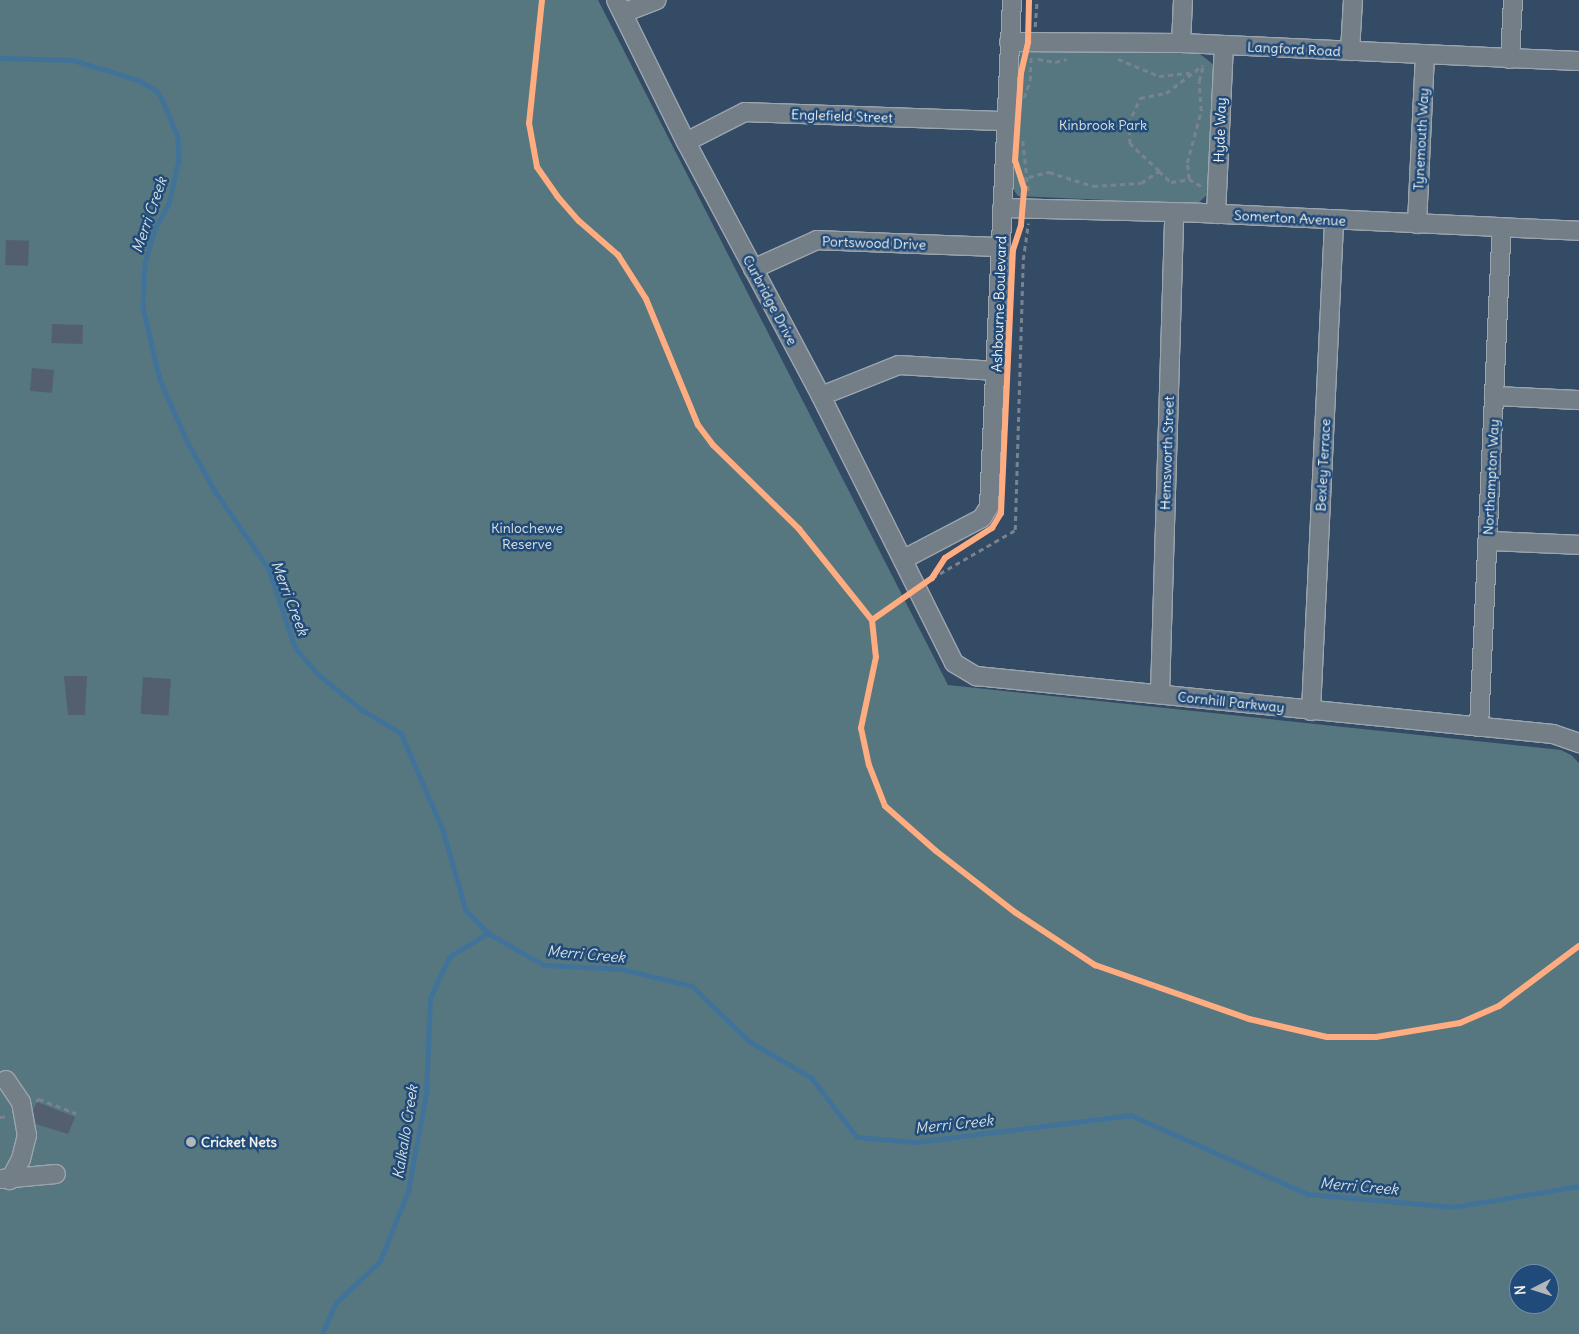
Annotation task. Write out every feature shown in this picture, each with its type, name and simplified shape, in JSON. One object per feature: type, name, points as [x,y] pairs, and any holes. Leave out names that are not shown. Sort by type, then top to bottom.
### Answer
[{"type":"street","points":[[619,6],[657,0]]},
{"type":"street","name":"Ashbourne Boulevard","points":[[904,559],[982,518],[988,507],[997,371],[1002,208],[1011,126],[1009,42],[1012,0]]},
{"type":"street","points":[[1181,43],[1183,0]]},
{"type":"street","points":[[1350,52],[1353,0]]},
{"type":"street","points":[[1510,59],[1513,0]]},
{"type":"street","name":"Curbridge Drive","points":[[619,6],[686,142],[821,396],[920,594]]},
{"type":"street","name":"Langford Road","points":[[1009,42],[1027,49],[1181,43],[1579,61]]},
{"type":"street","name":"Hyde Way","points":[[1216,214],[1224,45]]},
{"type":"street","name":"Tynemouth Way","points":[[1417,224],[1425,55]]},
{"type":"street","name":"Englefield Street","points":[[686,142],[745,112],[1011,126]]},
{"type":"street","name":"Somerton Avenue","points":[[1002,208],[1174,212],[1579,231]]},
{"type":"street","name":"Hemsworth Street","points":[[1160,694],[1174,212]]},
{"type":"street","name":"Bexley Terrace","points":[[1311,710],[1334,220]]},
{"type":"street","name":"Northampton Way","points":[[1479,727],[1502,228]]},
{"type":"street","name":"Portswood Drive","points":[[753,269],[817,240],[1001,247]]},
{"type":"street","points":[[821,396],[898,365],[997,371]]},
{"type":"street","points":[[1494,396],[1579,400]]},
{"type":"street","points":[[1488,542],[1579,545]]},
{"type":"street","name":"Cornhill Parkway","points":[[920,594],[954,663],[976,676],[1553,734],[1579,743]]},
{"type":"street","points":[[5,1178],[21,1159],[27,1135],[21,1102],[6,1080]]},
{"type":"street","points":[[5,1178],[56,1174]]},
{"type":"path","points":[[1022,72],[1027,49],[1029,0]]},
{"type":"path","points":[[1027,49],[1055,62],[1074,57]]},
{"type":"path","points":[[1109,56],[1159,76],[1190,73]]},
{"type":"path","points":[[1189,179],[1187,163],[1200,117],[1199,81],[1203,65],[1166,93],[1140,98],[1128,124],[1130,144],[1171,182],[1189,179],[1199,186],[1218,188]]},
{"type":"path","points":[[1019,102],[1021,82]]},
{"type":"path","points":[[1011,126],[1015,151]]},
{"type":"path","points":[[1017,170],[1024,188],[1023,209],[1018,233]]},
{"type":"path","points":[[1015,186],[1020,179],[1049,172],[1093,186],[1141,183],[1159,171]]},
{"type":"path","points":[[920,594],[941,564]]},
{"type":"green space","name":"Kinlochewe Reserve","points":[[0,0],[598,0],[948,685],[1561,750],[1571,755],[1579,763],[1579,1334],[0,1334]]},
{"type":"green space","name":"Kinbrook Park","points":[[1026,47],[1200,54],[1214,65],[1207,195],[1197,204],[1018,196],[1010,185],[1015,54]]},
{"type":"building","points":[[6,240],[29,241],[28,266],[5,265]]},
{"type":"building","points":[[52,324],[83,325],[82,344],[51,343]]},
{"type":"building","points":[[32,368],[54,370],[52,393],[30,391]]},
{"type":"building","points":[[64,676],[87,676],[85,715],[68,715]]},
{"type":"building","points":[[143,677],[171,679],[168,716],[140,714]]},
{"type":"building","points":[[37,1102],[75,1117],[68,1134],[36,1124],[33,1110]]},
{"type":"waterway","name":"Merri Creek","points":[[0,58],[73,60],[138,80],[156,90],[162,99],[178,137],[179,160],[169,204],[155,229],[145,265],[143,307],[160,380],[187,441],[215,491],[269,569],[295,647],[318,674],[362,710],[401,733],[443,830],[466,910],[488,933],[544,965],[622,969],[692,986],[749,1041],[812,1078],[857,1137],[915,1142],[1131,1115],[1308,1194],[1453,1207],[1579,1186]]},
{"type":"waterway","name":"Kalkallo Creek","points":[[322,1334],[336,1303],[380,1261],[408,1191],[426,1094],[430,998],[449,957],[488,933]]},
{"type":"cycle path","points":[[542,0],[529,123],[537,167],[557,196],[579,221],[618,255],[646,299],[698,425],[713,445],[799,529],[872,620],[876,657],[861,728],[869,765],[885,806],[936,851],[1016,913],[1095,965],[1249,1019],[1327,1037],[1376,1037],[1460,1023],[1499,1006],[1579,946]]},
{"type":"cycle path","points":[[872,620],[932,578],[945,558],[992,528],[1001,513],[1013,250],[1021,225],[1024,188],[1015,161],[1021,73],[1028,42],[1029,0]]},
{"type":"place","name":"Cricket Nets","points":[[191,1142]]}]
